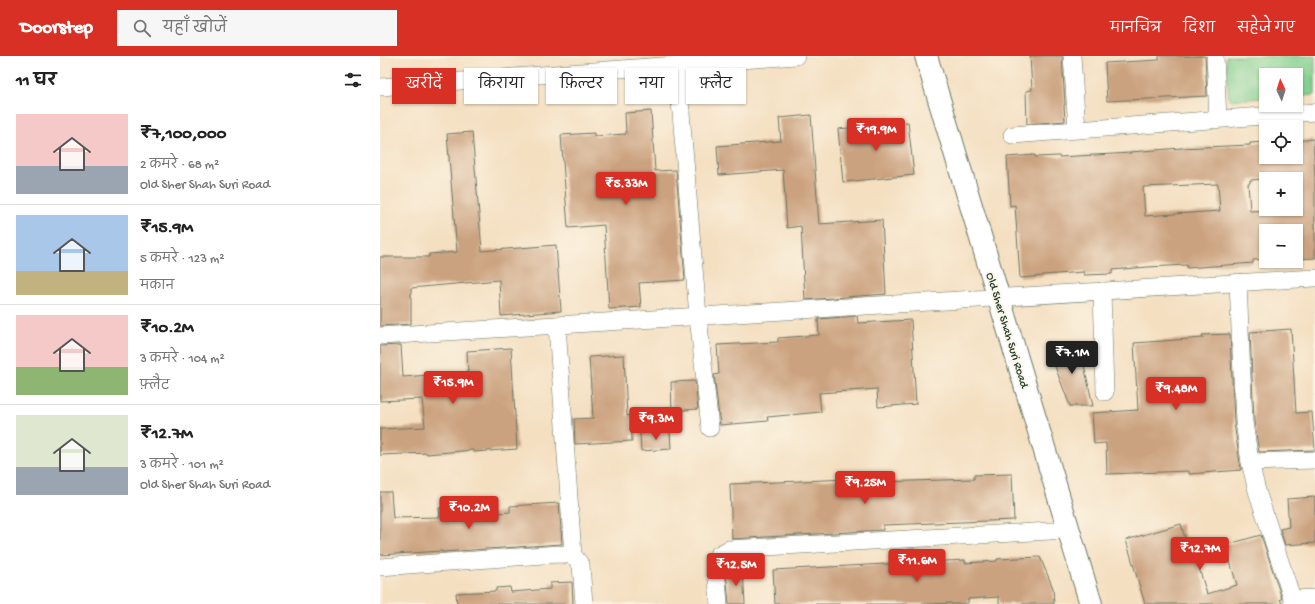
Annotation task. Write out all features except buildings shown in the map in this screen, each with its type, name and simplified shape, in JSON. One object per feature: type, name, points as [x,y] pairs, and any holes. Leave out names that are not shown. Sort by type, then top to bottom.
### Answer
[{"type":"street","points":[[380,87],[796,56]]},
{"type":"street","name":"Old Sher Shah Suri Road","points":[[926,56],[1091,604]]},
{"type":"street","points":[[1072,56],[1077,129]]},
{"type":"street","points":[[1214,56],[1218,119]]},
{"type":"street","points":[[677,65],[698,316],[710,428]]},
{"type":"street","points":[[1012,135],[1315,112]]},
{"type":"street","points":[[380,336],[1315,278]]},
{"type":"street","points":[[1238,282],[1244,422],[1250,462],[1257,491],[1293,602],[1315,598]]},
{"type":"street","points":[[1102,291],[1105,392]]},
{"type":"street","points":[[557,325],[573,555],[581,565],[584,604]]},
{"type":"street","points":[[1250,462],[1315,460]]},
{"type":"street","points":[[719,604],[716,566],[718,555],[729,549],[1068,530]]},
{"type":"street","points":[[380,567],[558,554],[573,555]]},
{"type":"green space","points":[[1226,56],[1315,56],[1315,95],[1303,96],[1303,68],[1259,68],[1259,98],[1229,100]]}]
